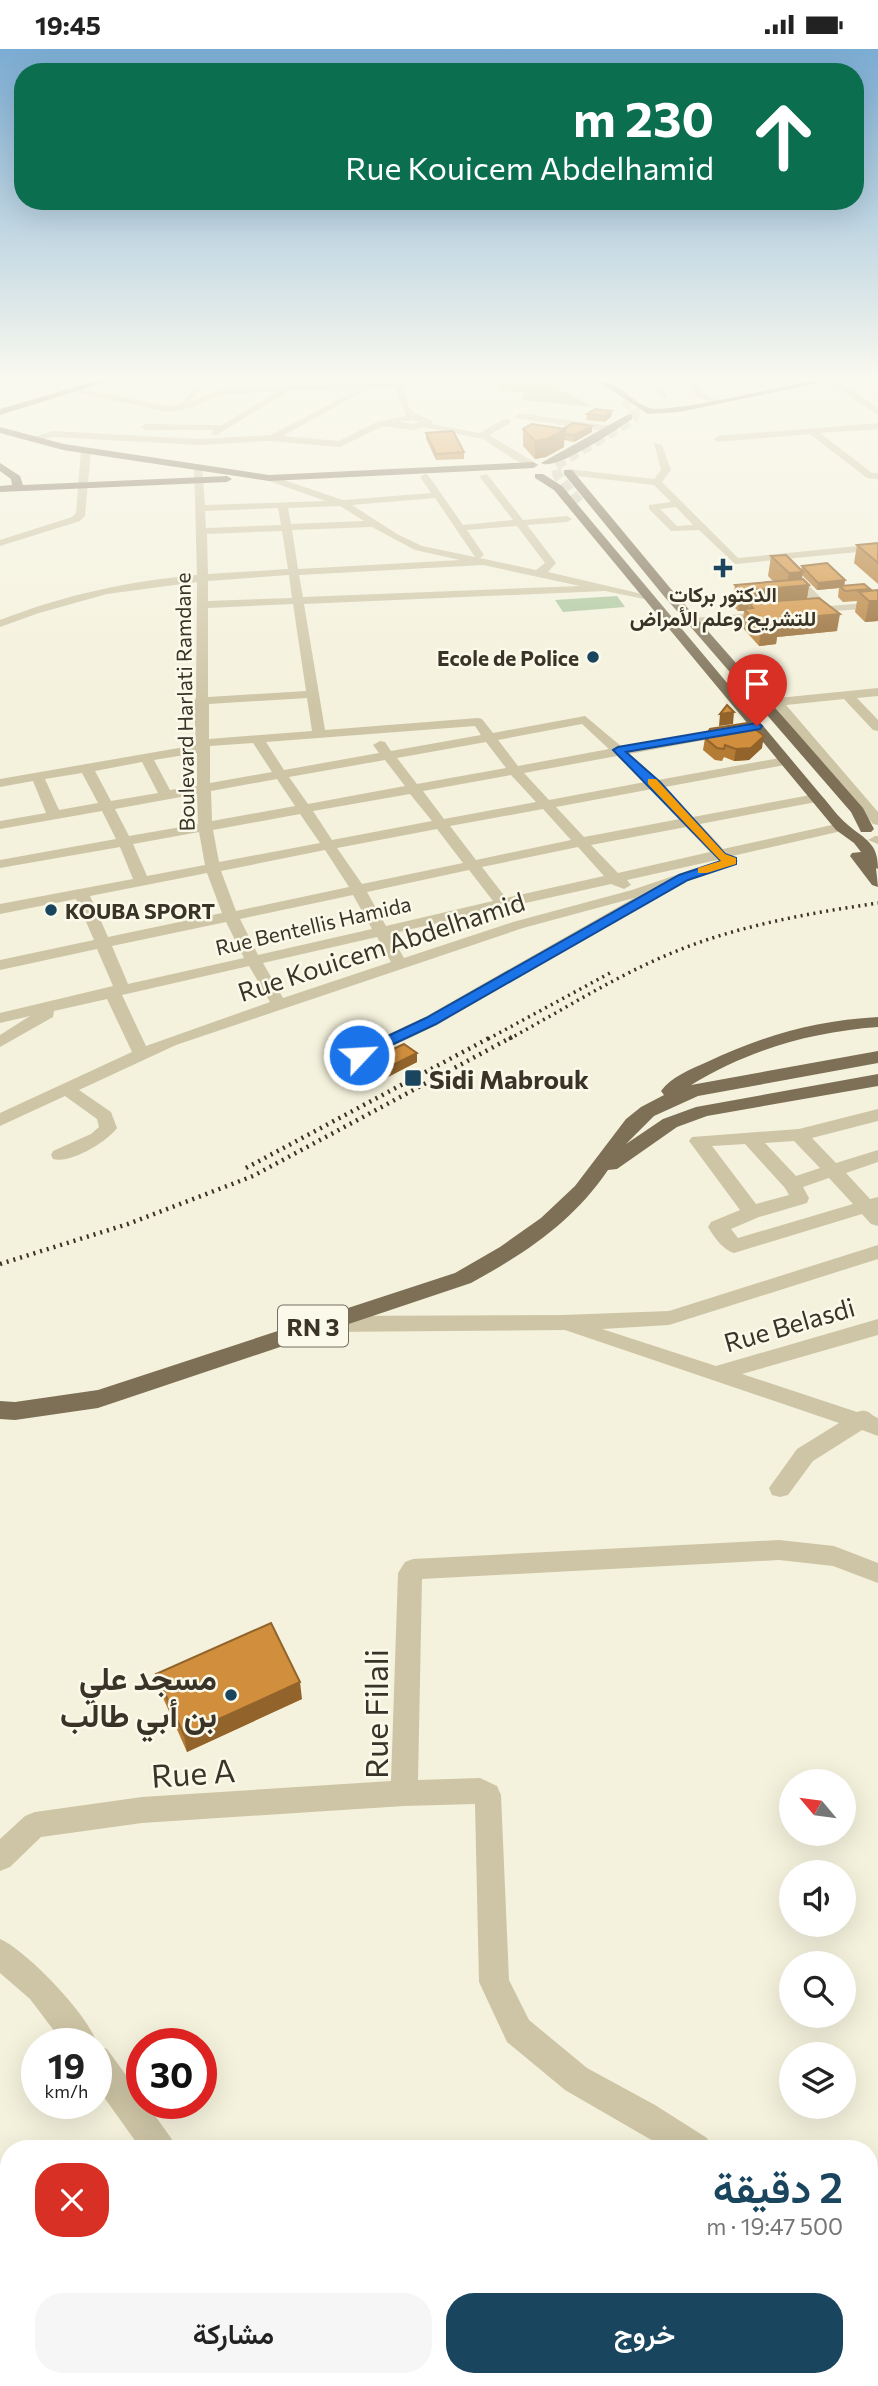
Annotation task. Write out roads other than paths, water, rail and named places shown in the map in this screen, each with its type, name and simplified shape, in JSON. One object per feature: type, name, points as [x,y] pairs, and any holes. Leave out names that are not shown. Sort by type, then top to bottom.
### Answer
[{"type":"main road","points":[[560,490],[841,827],[849,845],[872,862],[878,882]]},
{"type":"main road","points":[[584,490],[692,621],[771,703]]},
{"type":"main road","points":[[815,796],[786,754],[582,502],[850,818],[875,835]]},
{"type":"main road","points":[[594,1175],[632,1123],[681,1082],[746,1049],[795,1031],[878,1022]]},
{"type":"main road","points":[[650,1110],[682,1094],[700,1089],[878,1057]]},
{"type":"main road","name":"RN 3","points":[[0,1410],[15,1411],[98,1399],[463,1277],[505,1255],[573,1200],[594,1175],[656,1116],[708,1097],[878,1066]]},
{"type":"main road","name":"RN 3","points":[[594,1175],[670,1123],[703,1111],[878,1080]]},
{"type":"street","points":[[0,543],[76,519],[81,514],[83,490]]},
{"type":"street","name":"Boulevard Harlati Ramdane","points":[[200,490],[201,701],[205,828],[214,869],[232,915],[280,1006]]},
{"type":"street","points":[[304,490],[342,503],[402,541],[419,548],[649,597]]},
{"type":"street","points":[[433,490],[480,559]]},
{"type":"street","points":[[495,490],[551,563],[549,568],[536,574]]},
{"type":"street","points":[[665,490],[742,569],[878,547]]},
{"type":"street","points":[[202,509],[342,503],[436,495]]},
{"type":"street","points":[[678,504],[652,506],[675,529],[701,527]]},
{"type":"street","points":[[283,506],[319,735]]},
{"type":"street","points":[[459,528],[567,519]]},
{"type":"street","points":[[202,531],[375,524]]},
{"type":"street","points":[[419,548],[430,580]]},
{"type":"street","points":[[863,548],[878,562]]},
{"type":"street","points":[[201,605],[299,601],[430,580],[480,559]]},
{"type":"street","points":[[779,561],[826,609]]},
{"type":"street","points":[[0,624],[84,596],[152,581],[201,576],[294,572],[603,588]]},
{"type":"street","points":[[799,612],[878,605]]},
{"type":"street","points":[[692,621],[785,613]]},
{"type":"street","points":[[771,703],[878,692]]},
{"type":"street","points":[[201,701],[313,694]]},
{"type":"street","points":[[847,695],[874,712],[878,727]]},
{"type":"street","points":[[771,703],[875,835]]},
{"type":"street","points":[[0,825],[584,720],[656,785],[726,859]]},
{"type":"street","points":[[0,783],[203,745],[478,722],[487,737],[545,805],[615,880],[636,893]]},
{"type":"street","points":[[0,864],[757,726]]},
{"type":"street","points":[[370,732],[518,925]]},
{"type":"street","points":[[257,739],[357,888],[400,965]]},
{"type":"street","points":[[146,757],[166,795]]},
{"type":"street","points":[[0,892],[4,908],[785,760]]},
{"type":"street","points":[[86,767],[125,842],[142,883]]},
{"type":"street","points":[[37,776],[54,815]]},
{"type":"street","points":[[0,965],[472,864],[815,796]]},
{"type":"street","name":"Rue Kouicem Abdelhamid","points":[[0,1120],[170,1041],[518,925],[636,893],[726,859],[841,827]]},
{"type":"street","name":"Rue Bentellis Hamida","points":[[0,1018],[380,930],[726,859]]},
{"type":"street","points":[[359,1055],[431,1021],[683,877]]},
{"type":"street","points":[[82,894],[102,942],[141,1054]]},
{"type":"street","points":[[0,1042],[61,1004]]},
{"type":"street","points":[[60,1154],[97,1138],[108,1128],[105,1116],[68,1090]]},
{"type":"street","points":[[752,1212],[698,1142],[799,1135],[878,1115]]},
{"type":"street","points":[[799,1135],[832,1171],[874,1209]]},
{"type":"street","points":[[751,1139],[792,1184],[800,1198],[752,1212],[718,1226],[734,1246],[874,1209]]},
{"type":"street","points":[[792,1184],[878,1156]]},
{"type":"street","points":[[320,1324],[563,1323],[668,1318],[878,1252]]},
{"type":"street","points":[[563,1323],[715,1374],[871,1420]]},
{"type":"street","name":"Rue Belasdi","points":[[715,1374],[878,1327]]},
{"type":"street","points":[[780,1488],[805,1455],[871,1420]]},
{"type":"street","name":"Rue Filali","points":[[682,2140],[576,2079],[518,2031],[494,1982],[488,1795],[480,1791],[404,1793],[410,1573],[413,1569],[779,1550],[834,1556],[878,1573]]},
{"type":"street","name":"Rue A","points":[[0,1857],[34,1825],[142,1810],[404,1793]]},
{"type":"street","points":[[0,1953],[40,1989],[70,2028]]},
{"type":"street","points":[[112,2082],[154,2140]]},
{"type":"tunnel","points":[[569,490],[579,502]]},
{"type":"railway","points":[[509,1039],[622,977],[686,947],[767,923],[878,903]]},
{"type":"railway","points":[[488,1039],[610,973]]},
{"type":"railway","points":[[246,1168],[491,1037]]},
{"type":"railway","points":[[0,1264],[128,1224],[253,1176],[512,1037]]},
{"type":"place","name":"الدكتور بركات للتشريح وعلم الأمراض","points":[[723,568]]},
{"type":"place","name":"Ecole de Police","points":[[593,657]]},
{"type":"place","name":"KOUBA SPORT","points":[[51,910]]},
{"type":"place","name":"Sidi Mabrouk","points":[[413,1078]]},
{"type":"place","name":"مسجد علي بن أبي طالب","points":[[231,1695]]}]
